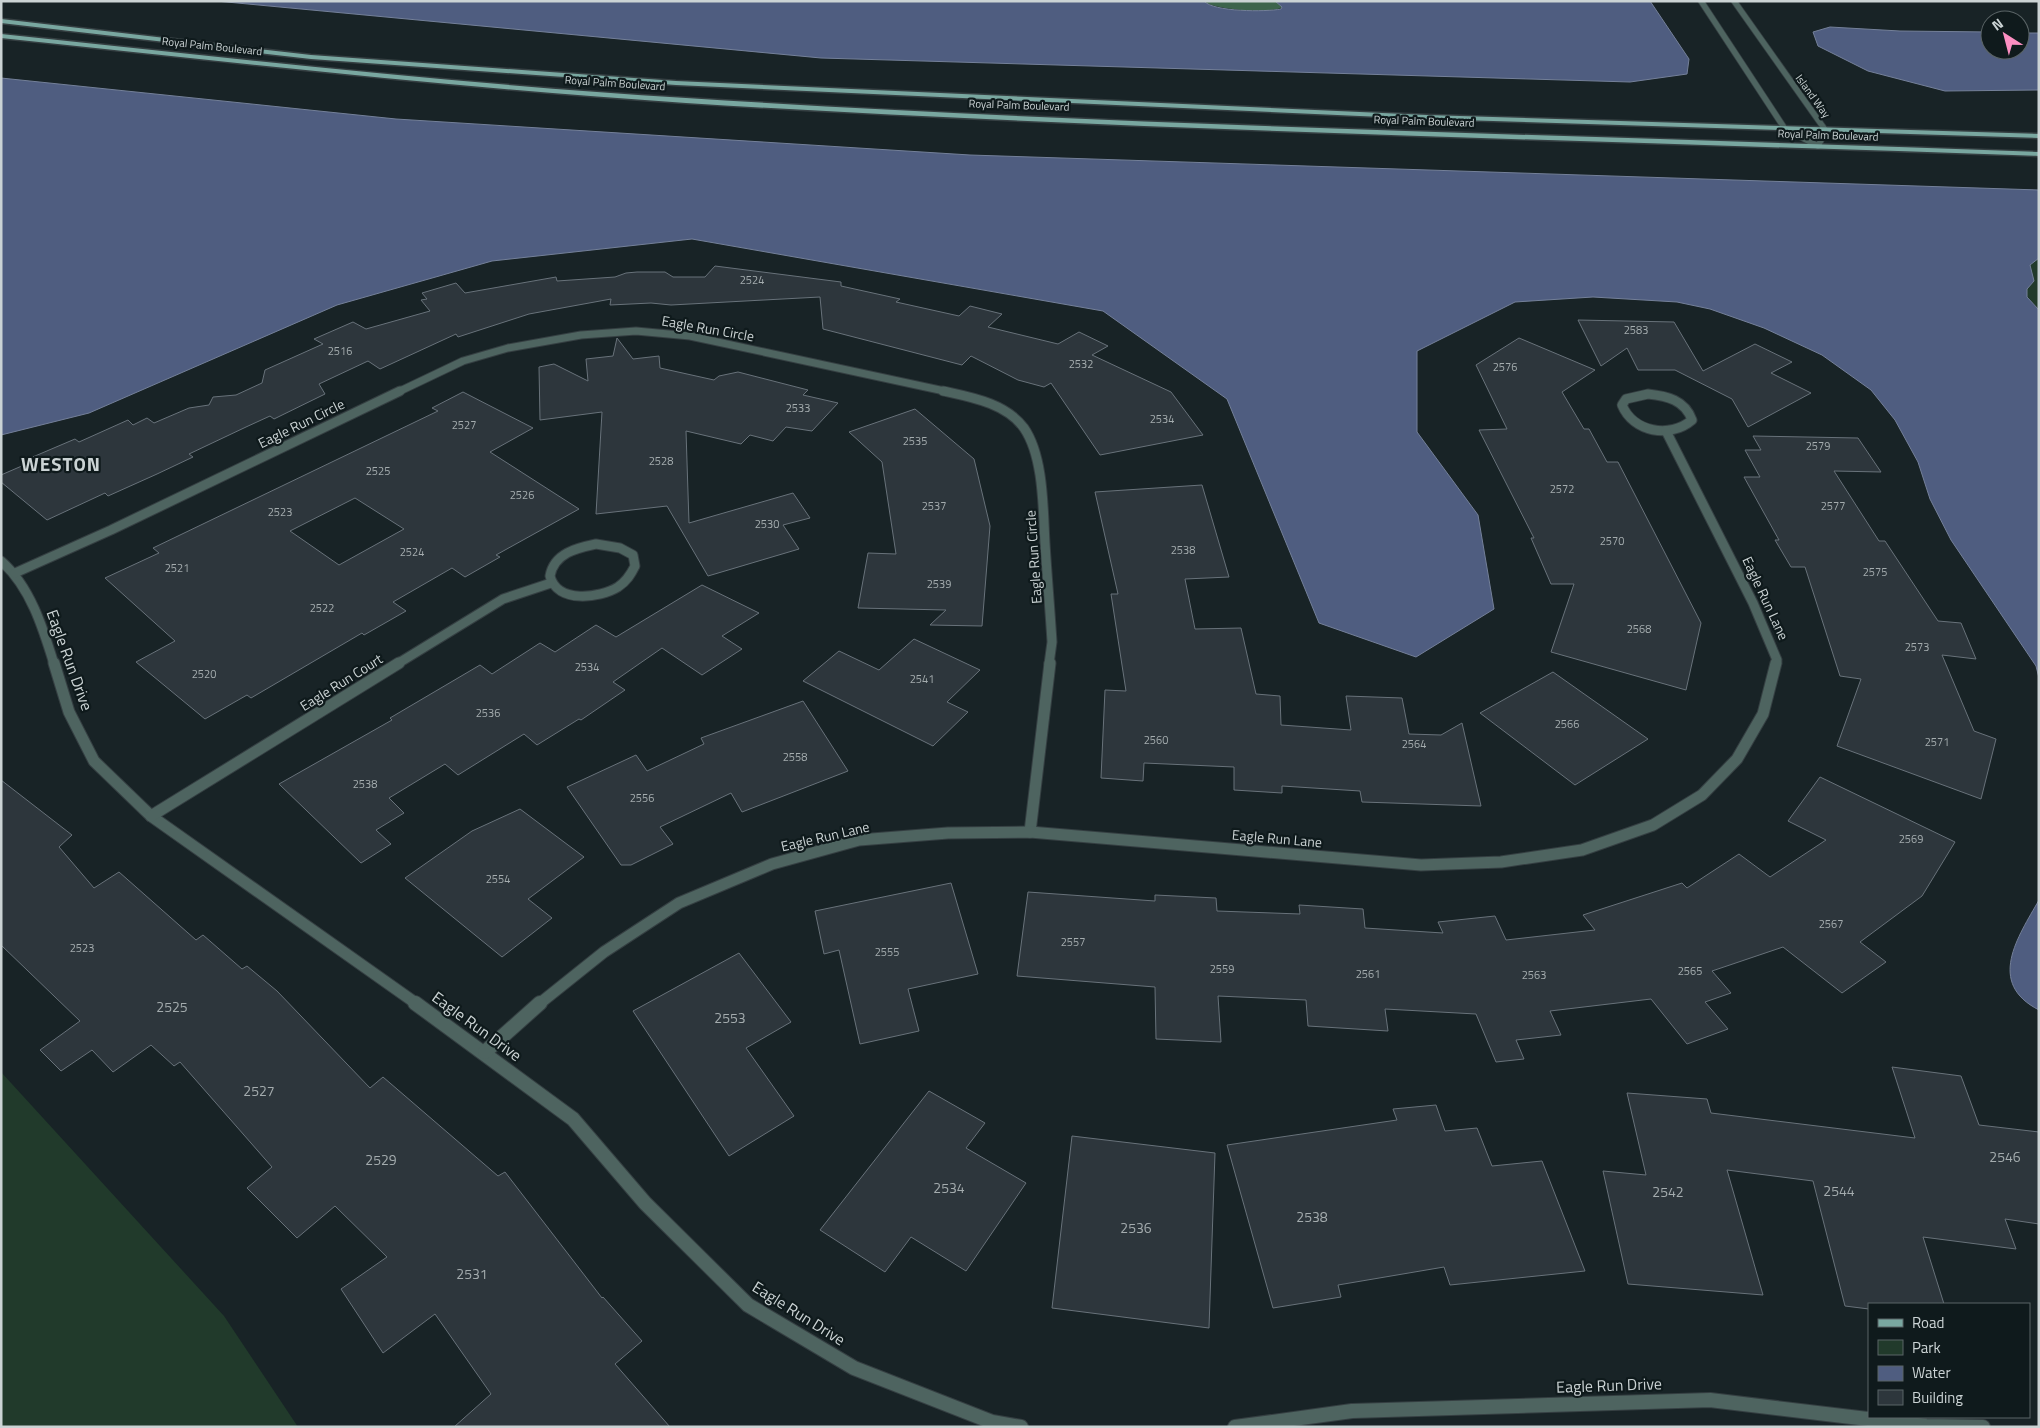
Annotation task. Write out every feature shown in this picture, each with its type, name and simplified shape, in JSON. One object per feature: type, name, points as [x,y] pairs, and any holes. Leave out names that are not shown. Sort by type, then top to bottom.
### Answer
[{"type":"main road","name":"Royal Palm Boulevard","points":[[1,21],[311,57],[676,83],[1427,117],[2039,136]]},
{"type":"main road","name":"Royal Palm Boulevard","points":[[1,36],[456,83],[775,106],[1378,131],[2039,154]]},
{"type":"street","points":[[1701,1],[1785,129],[1818,146]]},
{"type":"street","name":"Island Way","points":[[1734,1],[1826,130],[1818,146]]},
{"type":"street","name":"Eagle Run Circle","points":[[15,573],[120,526],[462,361],[508,348],[572,336],[636,331],[690,336],[974,398],[1002,409],[1024,428],[1033,449],[1041,482],[1052,642],[1030,832]]},
{"type":"street","points":[[1648,394],[1674,400],[1684,406],[1690,412],[1692,420],[1687,426],[1666,431],[1639,425],[1629,419],[1623,412],[1622,405],[1626,399],[1635,395],[1648,394]]},
{"type":"street","name":"Eagle Run Lane","points":[[485,1052],[549,995],[604,952],[679,903],[772,864],[859,840],[948,833],[1030,832],[1421,865],[1501,862],[1582,850],[1653,825],[1702,795],[1737,759],[1763,714],[1777,660],[1753,603],[1666,431]]},
{"type":"street","points":[[612,544],[625,548],[634,556],[636,566],[632,576],[622,585],[607,592],[590,596],[573,596],[560,591],[551,583],[549,573],[554,563],[565,554],[579,547],[612,544]]},
{"type":"street","name":"Eagle Run Drive","points":[[1,561],[15,573],[42,626],[69,712],[94,761],[151,816],[485,1052],[573,1119],[644,1203],[748,1305],[854,1368],[992,1422],[1021,1427]]},
{"type":"street","name":"Eagle Run Court","points":[[151,816],[503,599],[551,583]]},
{"type":"street","name":"Eagle Run Drive","points":[[1235,1427],[1352,1411],[1710,1400],[1926,1426],[1983,1427]]},
{"type":"green space","points":[[1204,1],[1275,1],[1282,7],[1256,11],[1230,9],[1218,7]]},
{"type":"green space","points":[[2039,258],[2039,310],[2027,296],[2027,289],[2034,281],[2030,265]]},
{"type":"green space","points":[[1,1072],[224,1316],[298,1427],[1,1427]]},
{"type":"water","points":[[216,1],[1204,1],[1209,5],[1228,9],[1264,11],[1281,9],[1282,7],[1275,1],[1650,1],[1689,59],[1687,74],[1630,82],[821,58]]},
{"type":"water","points":[[1830,27],[1900,31],[1980,32],[1980,60],[2030,60],[2030,33],[2039,33],[2039,90],[1945,91],[1868,71],[1818,46],[1813,32]]},
{"type":"water","points":[[1,78],[396,119],[970,155],[2039,190],[2039,258],[2030,265],[2034,281],[2027,289],[2027,297],[2039,310],[2039,678],[2036,666],[1951,540],[1930,499],[1918,462],[1895,420],[1871,390],[1822,355],[1764,328],[1710,309],[1677,302],[1593,297],[1515,302],[1417,351],[1417,432],[1478,515],[1494,609],[1416,657],[1319,623],[1227,399],[1103,311],[692,239],[492,261],[337,305],[89,413],[1,435]]},
{"type":"water","points":[[2039,900],[2039,1010],[2023,999],[2014,987],[2010,973],[2011,959],[2016,944]]},
{"type":"building","points":[[715,266],[841,282],[841,286],[900,299],[896,302],[959,316],[970,306],[1002,314],[988,327],[1058,344],[1079,332],[1108,346],[1092,355],[1171,392],[1203,435],[1100,455],[1051,383],[1044,387],[1018,380],[971,356],[962,365],[823,329],[820,297],[671,305],[651,303],[610,305],[611,299],[529,314],[458,337],[456,334],[380,369],[368,361],[319,384],[325,394],[274,419],[270,416],[189,454],[193,457],[157,474],[108,496],[105,493],[47,520],[1,482],[1,475],[31,462],[28,459],[75,439],[79,442],[128,420],[133,425],[147,418],[154,423],[189,408],[209,405],[213,397],[236,395],[262,383],[265,370],[323,344],[314,339],[353,322],[366,329],[430,311],[421,300],[427,299],[422,293],[456,283],[465,293],[556,277],[557,281],[615,277],[637,272],[665,272],[673,277],[705,277]]},
{"type":"building","points":[[1578,320],[1674,322],[1703,371],[1755,344],[1792,362],[1771,373],[1811,393],[1748,427],[1732,399],[1675,370],[1638,370],[1627,348],[1601,366]]},
{"type":"building","points":[[617,338],[633,359],[659,356],[660,368],[714,380],[719,376],[738,372],[808,390],[803,395],[838,403],[812,431],[786,427],[773,441],[750,435],[741,444],[686,431],[689,523],[793,493],[810,518],[783,525],[799,549],[708,576],[667,506],[596,514],[602,412],[540,420],[539,367],[554,364],[588,381],[586,359],[613,356]]},
{"type":"building","points":[[1519,338],[1595,370],[1562,392],[1584,429],[1589,429],[1607,462],[1618,462],[1701,623],[1686,690],[1551,652],[1574,584],[1551,584],[1531,538],[1534,538],[1479,430],[1507,429],[1476,365]]},
{"type":"building","points":[[463,392],[533,428],[490,452],[579,509],[496,555],[500,557],[465,577],[452,568],[393,602],[406,611],[364,635],[362,633],[251,698],[247,695],[205,719],[136,662],[175,641],[105,578],[159,553],[153,548],[438,411],[432,408]],"holes":[[[355,498],[404,529],[339,565],[290,531]]]},
{"type":"building","points":[[915,409],[974,459],[990,526],[982,626],[930,625],[946,610],[858,608],[868,553],[896,554],[882,462],[849,432]]},
{"type":"building","points":[[1753,436],[1858,438],[1881,472],[1834,471],[1879,541],[1885,541],[1938,621],[1961,623],[1976,659],[1942,655],[1974,731],[1996,739],[1981,799],[1837,746],[1861,679],[1840,676],[1805,567],[1791,567],[1775,540],[1779,540],[1744,477],[1760,477],[1745,450],[1761,450]]},
{"type":"building","points":[[1202,485],[1229,577],[1185,579],[1195,629],[1241,628],[1256,694],[1280,696],[1281,725],[1351,730],[1346,696],[1402,698],[1409,734],[1441,735],[1462,723],[1481,806],[1362,802],[1360,791],[1282,786],[1282,793],[1234,790],[1234,767],[1144,763],[1143,781],[1101,778],[1105,690],[1126,691],[1111,594],[1118,594],[1095,492]]},
{"type":"building","points":[[702,585],[759,613],[722,636],[742,649],[702,675],[662,648],[613,682],[625,690],[581,720],[579,719],[537,745],[524,734],[458,775],[445,764],[389,798],[404,813],[376,830],[391,844],[361,863],[279,784],[392,720],[390,718],[480,665],[492,674],[540,643],[555,652],[596,625],[616,637]]},
{"type":"building","points":[[914,639],[980,670],[947,702],[968,712],[933,746],[803,681],[839,651],[879,670]]},
{"type":"building","points":[[1553,672],[1648,739],[1575,785],[1480,713]]},
{"type":"building","points":[[803,701],[848,771],[742,812],[731,793],[660,827],[673,844],[631,865],[621,865],[567,787],[636,755],[647,771],[704,744],[701,738]]},
{"type":"building","points":[[1820,777],[1955,842],[1922,896],[1860,942],[1886,962],[1842,993],[1783,947],[1712,971],[1731,993],[1705,1002],[1728,1029],[1687,1044],[1651,999],[1550,1011],[1561,1035],[1516,1040],[1524,1059],[1496,1062],[1476,1014],[1385,1009],[1388,1031],[1308,1026],[1306,1000],[1218,996],[1221,1042],[1156,1039],[1155,987],[1017,976],[1028,892],[1155,901],[1155,895],[1216,898],[1217,911],[1300,914],[1299,905],[1363,909],[1365,928],[1443,933],[1438,922],[1495,916],[1506,940],[1595,930],[1583,915],[1682,883],[1687,888],[1739,854],[1770,877],[1826,840],[1788,821]]},
{"type":"building","points":[[1,780],[72,835],[59,847],[94,888],[119,872],[196,940],[203,935],[242,969],[247,966],[277,991],[370,1088],[383,1077],[498,1176],[505,1172],[602,1298],[642,1341],[615,1364],[670,1427],[454,1427],[491,1394],[435,1314],[383,1353],[341,1289],[387,1257],[335,1206],[297,1238],[247,1188],[272,1167],[180,1062],[174,1066],[151,1045],[113,1072],[92,1050],[61,1071],[40,1050],[80,1021],[1,945]]},
{"type":"building","points":[[520,809],[584,857],[528,899],[552,918],[502,957],[405,878],[472,831]]},
{"type":"building","points":[[951,883],[978,974],[908,989],[919,1031],[860,1044],[839,950],[824,954],[815,911]]},
{"type":"building","points":[[739,953],[791,1022],[746,1048],[794,1116],[729,1156],[633,1011]]},
{"type":"building","points":[[1892,1067],[1961,1076],[1979,1125],[2039,1132],[2039,1224],[2005,1219],[2016,1249],[1923,1237],[1944,1303],[1868,1303],[1868,1309],[1845,1306],[1813,1181],[1727,1170],[1763,1295],[1628,1284],[1603,1171],[1646,1175],[1627,1093],[1707,1099],[1711,1113],[1915,1138]]},
{"type":"building","points":[[929,1091],[985,1123],[966,1148],[1026,1183],[966,1271],[911,1237],[885,1272],[820,1230]]},
{"type":"building","points":[[1436,1105],[1445,1131],[1477,1128],[1492,1166],[1542,1161],[1585,1271],[1450,1285],[1444,1267],[1338,1285],[1341,1297],[1273,1308],[1227,1145],[1397,1120],[1393,1109]]},
{"type":"building","points":[[1072,1136],[1215,1153],[1209,1328],[1052,1308]]},
{"type":"district","name":"WESTON","points":[[61,463]]}]
